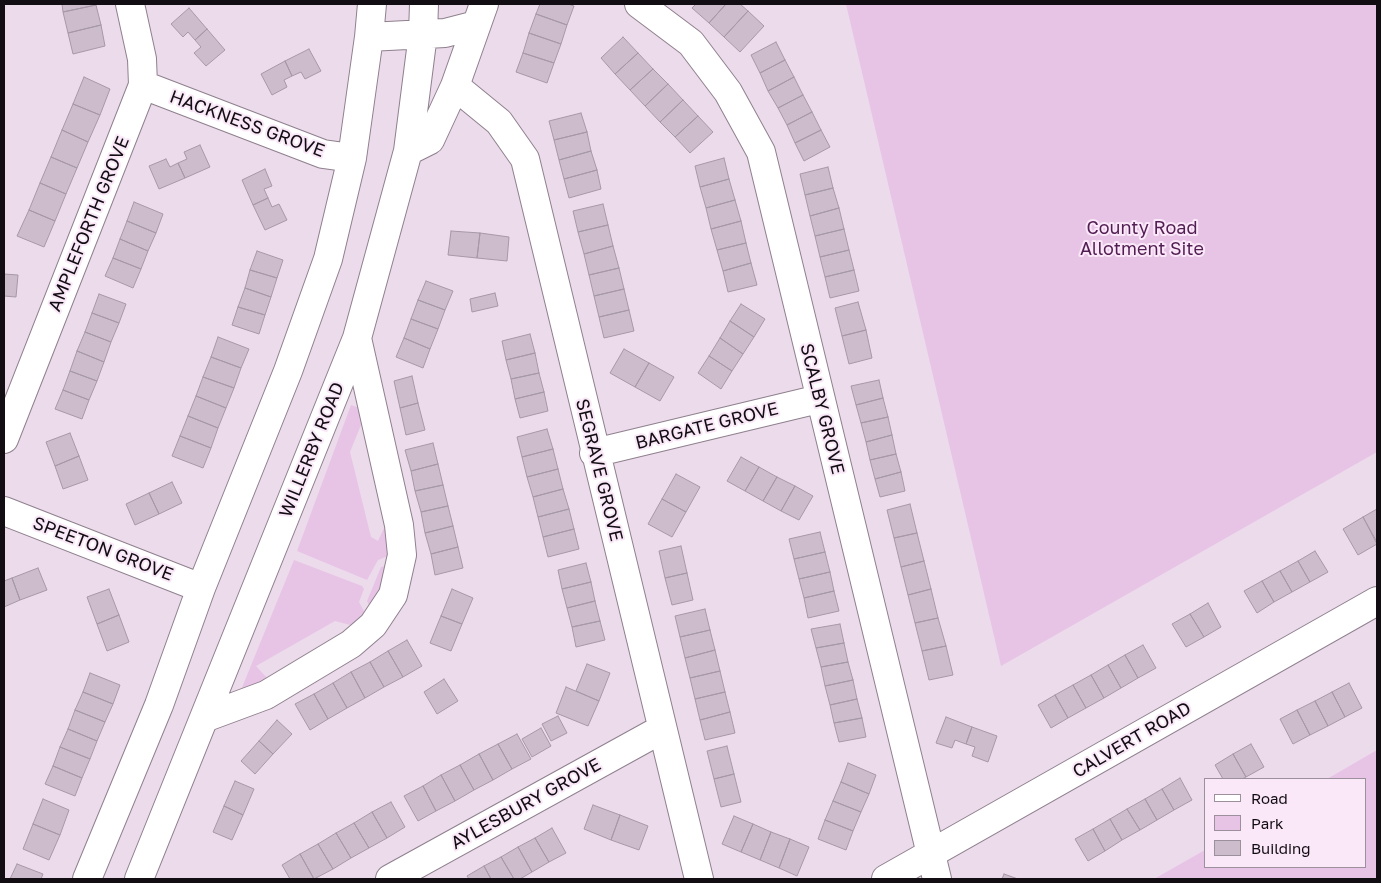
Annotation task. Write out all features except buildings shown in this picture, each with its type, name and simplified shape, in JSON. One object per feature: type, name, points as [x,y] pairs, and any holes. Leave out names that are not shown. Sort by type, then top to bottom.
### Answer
[{"type":"street","name":"AMPLEFORTH GROVE","points":[[4,439],[143,85],[142,59],[130,4]]},
{"type":"street","points":[[87,879],[160,705],[201,588],[288,371],[325,268],[352,158],[372,4]]},
{"type":"street","name":"WILLERBY ROAD","points":[[139,879],[357,338],[408,151],[423,34],[424,4]]},
{"type":"street","name":"SCALBY GROVE","points":[[639,4],[691,43],[728,92],[760,152],[934,867]]},
{"type":"street","points":[[369,37],[445,33],[480,14]]},
{"type":"street","points":[[408,151],[430,140],[455,86],[480,14]]},
{"type":"street","name":"HACKNESS GROVE","points":[[143,85],[323,154],[352,158]]},
{"type":"street","name":"SEGRAVE GROVE","points":[[455,86],[499,122],[524,159],[699,879]]},
{"type":"street","points":[[204,718],[266,695],[351,644],[373,625],[393,595],[402,555],[399,525],[357,338]]},
{"type":"street","name":"BARGATE GROVE","points":[[594,453],[819,399]]},
{"type":"street","name":"SPEETON GROVE","points":[[4,510],[201,588]]},
{"type":"street","name":"CALVERT ROAD","points":[[886,879],[934,867],[1377,600]]},
{"type":"street","name":"AYLESBURY GROVE","points":[[390,879],[662,729]]},
{"type":"green space","name":"County Road Allotment Site","points":[[846,4],[1377,4],[1377,452],[1001,666]]},
{"type":"green space","points":[[351,405],[360,408],[363,420],[350,452],[371,537],[378,541],[385,526],[388,556],[378,560],[367,580],[297,551]]},
{"type":"green space","points":[[294,560],[362,586],[364,589],[359,602],[365,613],[354,626],[335,621],[256,666],[268,679],[251,692],[241,690]]},
{"type":"green space","points":[[389,565],[385,587],[370,607],[367,601],[381,567]]},
{"type":"green space","points":[[1377,750],[1377,879],[1154,879],[1204,851],[1204,868],[1366,868],[1366,778],[1329,778]]}]
